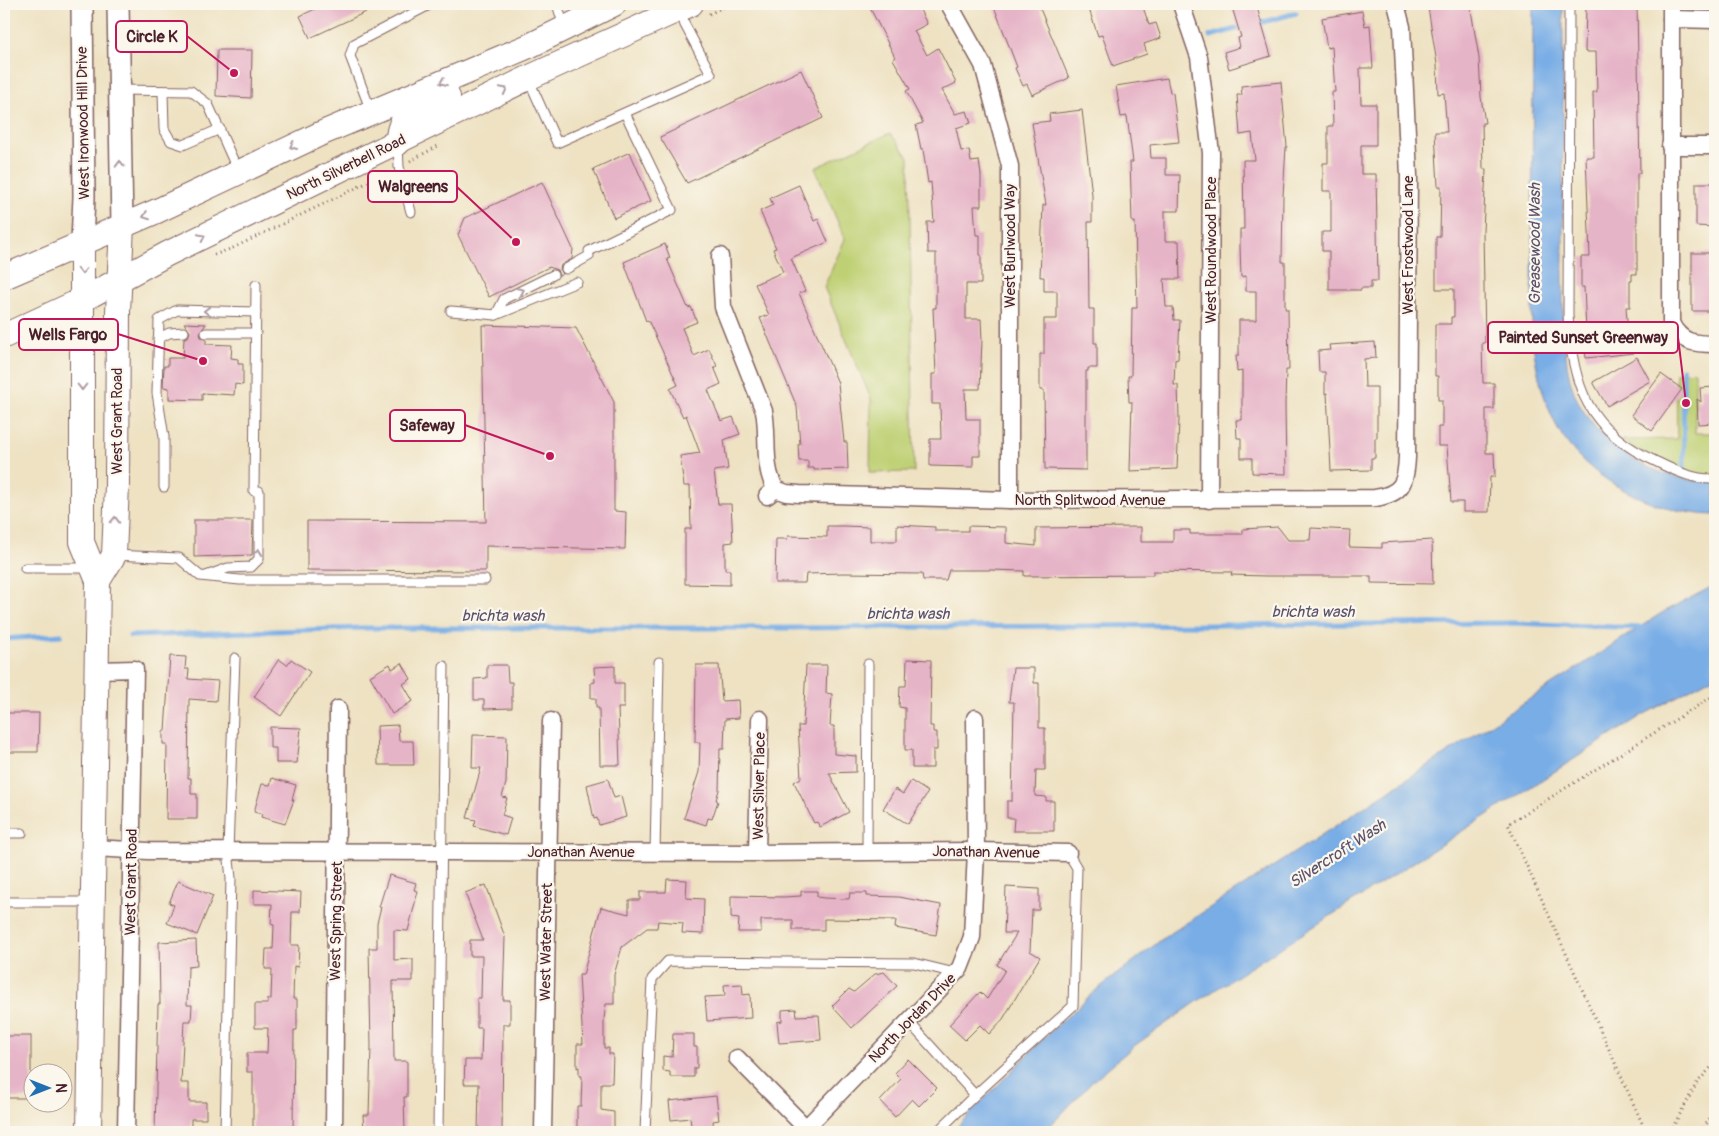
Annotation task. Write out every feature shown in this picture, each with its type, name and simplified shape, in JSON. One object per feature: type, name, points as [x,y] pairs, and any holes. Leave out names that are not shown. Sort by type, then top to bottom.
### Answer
[{"type":"main road","points":[[4,277],[55,257],[82,242],[157,211],[371,112],[529,46],[614,4]]},
{"type":"main road","name":"North Silverbell Road","points":[[4,336],[82,300],[167,254],[528,78],[690,7]]},
{"type":"main road","points":[[398,143],[397,129],[406,115],[473,86],[502,70],[529,46]]},
{"type":"main road","name":"West Grant Road","points":[[95,575],[114,555],[122,225]]},
{"type":"main road","points":[[82,242],[82,542],[95,575],[98,670],[89,1132]]},
{"type":"street","name":"West Ironwood Hill Drive","points":[[82,4],[84,197],[82,242]]},
{"type":"street","points":[[118,4],[122,225]]},
{"type":"street","name":"West Burlwood Way","points":[[949,4],[983,65],[1010,166],[1010,500]]},
{"type":"street","name":"West Roundwood Place","points":[[1181,4],[1199,58],[1211,153],[1210,500]]},
{"type":"street","name":"West Frostwood Lane","points":[[1396,4],[1402,28],[1409,176],[1407,457],[1402,491]]},
{"type":"street","points":[[1715,20],[1671,12],[1670,146],[1670,302],[1672,336],[1685,341],[1715,344]]},
{"type":"street","points":[[1670,146],[1715,146]]},
{"type":"street","name":"North Splitwood Avenue","points":[[720,256],[723,307],[764,411],[772,492],[1010,500],[1210,500],[1375,498],[1402,491]]},
{"type":"street","name":"West Grant Road","points":[[98,670],[135,669],[126,1132]]},
{"type":"street","name":"West Spring Street","points":[[334,1132],[338,709]]},
{"type":"street","name":"North Jordan Drive","points":[[804,1130],[960,968],[972,937],[976,850],[975,718]]},
{"type":"street","name":"West Silver Place","points":[[757,853],[760,719]]},
{"type":"street","name":"West Water Street","points":[[543,1132],[551,721]]},
{"type":"street","name":"Jonathan Avenue","points":[[94,848],[132,850],[655,853],[976,850],[1068,853]]},
{"type":"street","points":[[737,1058],[804,1130]]},
{"type":"lane","points":[[371,112],[350,56],[354,44],[432,4]]},
{"type":"lane","points":[[557,4],[564,28]]},
{"type":"lane","points":[[1569,4],[1568,315],[1570,349],[1576,378],[1589,408],[1607,431],[1632,451],[1704,480],[1715,479]]},
{"type":"lane","points":[[528,78],[557,143],[712,74],[685,25],[690,7]]},
{"type":"lane","points":[[119,90],[192,91],[208,104],[238,172]]},
{"type":"lane","points":[[163,91],[164,130],[171,141],[183,145],[220,128]]},
{"type":"lane","points":[[566,269],[589,253],[672,210],[625,113]]},
{"type":"lane","points":[[398,143],[399,167],[412,212]]},
{"type":"lane","points":[[496,314],[504,299],[553,275]]},
{"type":"lane","points":[[451,311],[496,314],[576,282]]},
{"type":"lane","points":[[204,576],[228,568],[251,567],[259,559],[256,491],[256,284]]},
{"type":"lane","points":[[164,487],[164,437],[157,393],[159,320],[177,310],[256,312]]},
{"type":"lane","points":[[158,339],[170,333],[184,332]]},
{"type":"lane","points":[[206,333],[256,334]]},
{"type":"lane","points":[[114,555],[179,558],[204,576],[240,580],[485,580]]},
{"type":"lane","points":[[25,568],[95,575]]},
{"type":"lane","points":[[225,1132],[231,878],[228,850],[235,658]]},
{"type":"lane","points":[[655,853],[658,662]]},
{"type":"lane","points":[[867,852],[868,664]]},
{"type":"lane","points":[[438,1132],[440,851],[444,666]]},
{"type":"lane","points":[[4,833],[22,833]]},
{"type":"lane","points":[[937,1132],[1073,1006],[1077,868],[1068,853]]},
{"type":"lane","points":[[4,902],[93,902]]},
{"type":"lane","points":[[645,1132],[652,979],[668,961],[914,963],[954,973]]},
{"type":"lane","points":[[908,1021],[975,1095]]},
{"type":"path","points":[[690,7],[730,4]]},
{"type":"path","points":[[209,256],[233,248],[376,180]]},
{"type":"path","points":[[1646,1132],[1508,824],[1715,694]]},
{"type":"path","points":[[1670,1132],[1697,1083],[1715,1063]]},
{"type":"path","points":[[1700,1132],[1715,1112]]},
{"type":"green space","points":[[890,133],[909,157],[914,472],[870,473],[871,399],[824,287],[845,239],[815,168]]},
{"type":"green space","points":[[1695,371],[1695,433],[1715,433],[1715,478],[1667,470],[1621,440],[1677,439],[1676,373]]},
{"type":"water","name":"Greasewood Wash","points":[[1533,4],[1563,4],[1563,314],[1566,356],[1572,387],[1587,416],[1600,433],[1634,459],[1653,469],[1673,476],[1694,481],[1715,482],[1715,515],[1693,513],[1647,501],[1603,477],[1584,462],[1568,445],[1556,425],[1543,393],[1532,337]]},
{"type":"water","name":"Silvercroft Wash","points":[[1715,585],[1715,676],[1641,716],[1198,1001],[1134,1046],[1095,1079],[1044,1132],[952,1132],[1043,1039],[1095,991],[1165,937],[1660,614]]},
{"type":"building","points":[[326,4],[383,4],[310,38],[300,16]]},
{"type":"building","points":[[868,4],[917,4],[927,24],[914,31],[927,55],[938,48],[956,83],[942,90],[955,114],[967,111],[971,123],[956,128],[961,151],[969,150],[971,162],[979,161],[981,175],[981,206],[974,206],[976,235],[980,235],[981,284],[966,284],[966,319],[981,319],[982,340],[980,389],[965,389],[966,419],[980,419],[980,456],[973,456],[973,467],[930,466],[930,439],[941,439],[940,404],[932,404],[932,374],[936,374],[933,308],[936,308],[936,253],[928,253],[927,222],[934,222],[931,182],[928,183],[923,149],[921,149],[916,125],[923,123],[906,91],[910,89],[893,59],[895,57]]},
{"type":"building","points":[[993,4],[1038,4],[1069,78],[1032,95],[1027,84],[1023,86],[1015,68],[1017,67]]},
{"type":"building","points":[[1105,4],[1142,4],[1149,25],[1156,23],[1161,38],[1144,44],[1147,54],[1113,66],[1102,35],[1098,36],[1089,9]]},
{"type":"building","points":[[1231,4],[1256,4],[1271,56],[1229,69],[1224,52],[1240,47],[1238,38],[1241,37]]},
{"type":"building","points":[[1443,4],[1470,4],[1479,58],[1481,97],[1485,123],[1482,123],[1483,169],[1486,169],[1483,231],[1485,343],[1482,343],[1483,383],[1494,383],[1494,409],[1486,409],[1486,453],[1494,453],[1495,477],[1490,477],[1489,512],[1463,512],[1463,502],[1451,502],[1447,446],[1438,446],[1438,427],[1442,427],[1442,400],[1438,400],[1438,376],[1435,376],[1435,324],[1451,324],[1451,317],[1454,317],[1454,289],[1436,289],[1436,237],[1440,237],[1441,186],[1438,186],[1435,132],[1447,132],[1444,93],[1438,94],[1437,64],[1428,7]]},
{"type":"building","points":[[1586,4],[1637,4],[1640,173],[1637,173],[1637,274],[1632,274],[1632,281],[1630,281],[1630,307],[1626,307],[1629,345],[1634,353],[1586,358],[1583,333],[1586,332],[1584,287],[1581,287],[1581,257],[1590,257],[1586,157],[1594,157],[1593,92],[1597,92],[1596,52],[1585,52]]},
{"type":"building","points":[[1362,11],[1365,26],[1370,25],[1373,68],[1360,68],[1361,104],[1376,104],[1376,145],[1361,145],[1361,174],[1376,174],[1378,281],[1371,281],[1371,288],[1361,288],[1361,290],[1329,290],[1329,251],[1322,251],[1322,232],[1331,232],[1331,191],[1323,191],[1323,163],[1328,163],[1328,126],[1333,126],[1332,92],[1335,92],[1332,47],[1327,48],[1322,18]]},
{"type":"building","points":[[217,50],[252,50],[251,98],[216,96]]},
{"type":"building","points":[[801,70],[823,118],[687,183],[660,137]]},
{"type":"building","points":[[1167,78],[1170,92],[1173,93],[1179,142],[1150,145],[1151,158],[1166,158],[1166,175],[1180,175],[1179,211],[1165,211],[1165,241],[1179,241],[1180,279],[1164,279],[1166,307],[1173,307],[1174,320],[1180,320],[1178,359],[1175,360],[1174,385],[1178,385],[1177,469],[1130,471],[1132,402],[1129,402],[1128,376],[1131,376],[1132,308],[1137,308],[1135,222],[1132,222],[1130,162],[1133,162],[1127,116],[1121,117],[1116,86]]},
{"type":"building","points":[[1281,82],[1287,147],[1283,196],[1282,262],[1285,262],[1285,309],[1288,309],[1289,370],[1286,370],[1285,404],[1286,474],[1252,473],[1252,458],[1241,458],[1241,438],[1237,438],[1236,420],[1242,420],[1242,371],[1237,372],[1236,355],[1239,355],[1239,320],[1256,320],[1256,291],[1246,291],[1246,276],[1241,277],[1240,246],[1240,229],[1244,229],[1243,160],[1255,160],[1252,133],[1240,135],[1237,95],[1242,95],[1241,86]]},
{"type":"building","points":[[1082,110],[1092,195],[1092,222],[1088,222],[1089,309],[1094,309],[1094,343],[1097,343],[1097,368],[1088,368],[1088,371],[1086,371],[1086,470],[1045,469],[1044,390],[1040,390],[1040,354],[1044,354],[1044,319],[1057,319],[1057,291],[1044,291],[1044,277],[1040,277],[1043,205],[1046,205],[1032,123],[1050,121],[1049,114]]},
{"type":"building","points":[[630,152],[651,201],[614,218],[593,169]]},
{"type":"building","points":[[542,182],[573,249],[572,259],[561,265],[560,269],[563,274],[559,276],[557,270],[549,267],[489,297],[458,235],[465,218]]},
{"type":"building","points":[[1696,183],[1715,183],[1715,227],[1696,226]]},
{"type":"building","points":[[799,185],[814,221],[818,219],[828,242],[791,258],[805,291],[799,293],[838,383],[844,442],[847,442],[848,469],[814,470],[814,468],[808,468],[808,461],[799,461],[798,444],[800,444],[797,407],[760,318],[769,315],[755,284],[783,272],[773,249],[776,248],[760,211],[773,205],[770,198]]},
{"type":"building","points":[[665,244],[670,258],[667,259],[688,308],[691,307],[697,322],[682,328],[694,356],[709,349],[717,366],[714,367],[721,384],[708,390],[721,421],[733,417],[740,434],[724,440],[728,469],[714,471],[718,504],[731,504],[733,542],[725,543],[725,570],[730,570],[730,585],[685,584],[685,529],[691,529],[690,486],[684,486],[680,456],[700,453],[686,415],[683,417],[670,389],[678,385],[648,320],[646,321],[624,262]]},
{"type":"building","points":[[1692,253],[1715,253],[1715,311],[1692,311]]},
{"type":"building","points":[[184,323],[206,324],[200,333],[201,337],[206,339],[206,344],[232,345],[231,358],[238,359],[238,364],[243,364],[243,385],[235,384],[234,395],[202,393],[202,400],[169,399],[169,388],[163,387],[164,366],[168,366],[168,358],[183,358],[184,338],[188,337],[190,332]]},
{"type":"building","points":[[482,325],[576,328],[614,402],[614,511],[626,512],[625,549],[486,546],[486,571],[307,570],[307,521],[486,522]]},
{"type":"building","points":[[1375,342],[1376,358],[1364,359],[1365,387],[1377,387],[1377,438],[1375,438],[1375,458],[1371,458],[1371,470],[1331,471],[1325,372],[1319,372],[1318,351],[1330,350],[1329,345]]},
{"type":"building","points":[[1637,357],[1650,381],[1607,406],[1593,382]]},
{"type":"building","points":[[1661,374],[1682,389],[1652,431],[1631,415]]},
{"type":"building","points":[[1715,387],[1715,423],[1698,424],[1697,399],[1701,402],[1700,388]]},
{"type":"building","points":[[194,520],[253,520],[252,555],[194,557]]},
{"type":"building","points":[[897,525],[935,527],[935,531],[968,531],[968,526],[1006,527],[1006,543],[1036,546],[1036,528],[1141,527],[1141,542],[1173,542],[1173,530],[1190,530],[1190,534],[1243,534],[1243,529],[1278,527],[1288,540],[1310,540],[1311,528],[1350,530],[1349,547],[1382,548],[1382,543],[1432,540],[1433,584],[1371,583],[1371,576],[1266,576],[1231,575],[1232,572],[1153,571],[1153,575],[1024,576],[1024,571],[991,570],[949,570],[946,580],[923,580],[922,574],[844,573],[806,574],[805,583],[775,583],[776,539],[787,539],[788,536],[827,537],[827,526],[843,526],[870,527],[870,541],[897,541]]},
{"type":"building","points":[[170,656],[186,657],[185,669],[189,669],[188,679],[218,681],[216,701],[189,699],[188,778],[191,778],[191,794],[197,794],[197,819],[166,819],[167,744],[163,744],[163,731],[165,731]]},
{"type":"building","points":[[279,659],[287,665],[291,659],[310,672],[281,716],[254,697]]},
{"type":"building","points":[[907,659],[931,660],[930,726],[933,726],[933,732],[937,732],[937,750],[933,750],[933,768],[912,768],[912,750],[905,750],[905,708],[899,707],[900,686],[906,686]]},
{"type":"building","points":[[402,663],[411,679],[403,684],[413,701],[392,714],[370,676],[390,664],[392,669]]},
{"type":"building","points":[[487,665],[507,665],[508,682],[512,682],[512,708],[484,709],[484,700],[474,700],[474,679],[487,678]]},
{"type":"building","points":[[696,665],[719,665],[722,701],[738,700],[739,718],[725,719],[724,749],[720,749],[719,790],[716,800],[718,801],[712,819],[708,818],[706,825],[684,818],[699,772],[700,743],[695,742]]},
{"type":"building","points":[[806,665],[827,665],[826,693],[832,694],[830,726],[834,726],[834,754],[856,756],[856,772],[829,773],[849,812],[820,827],[817,822],[814,823],[794,782],[801,778],[798,726],[803,726]]},
{"type":"building","points":[[615,666],[615,683],[624,683],[624,708],[618,708],[620,765],[600,765],[599,708],[596,708],[596,698],[591,698],[591,683],[595,682],[594,667]]},
{"type":"building","points":[[1013,668],[1034,668],[1034,683],[1039,683],[1039,728],[1045,728],[1045,770],[1036,770],[1035,796],[1046,797],[1046,801],[1054,801],[1054,831],[1013,831],[1014,818],[1007,818],[1007,801],[1012,801],[1014,702],[1009,702]]},
{"type":"building","points":[[4,713],[39,713],[38,752],[4,752]]},
{"type":"building","points":[[398,725],[399,741],[413,741],[414,765],[378,765],[377,726]]},
{"type":"building","points":[[270,727],[301,728],[297,763],[276,763],[276,748],[270,748]]},
{"type":"building","points":[[473,735],[507,736],[506,783],[502,797],[507,798],[502,815],[511,818],[506,835],[474,826],[476,820],[467,818],[481,768],[472,768]]},
{"type":"building","points":[[272,778],[296,785],[292,800],[294,800],[285,824],[261,817],[262,814],[254,812],[262,784],[270,785]]},
{"type":"building","points":[[608,779],[614,798],[621,796],[626,817],[599,825],[597,818],[594,819],[587,785]]},
{"type":"building","points":[[911,781],[928,792],[908,824],[883,809],[895,789],[903,794]]},
{"type":"building","points":[[389,875],[416,883],[414,890],[418,891],[408,931],[394,930],[394,960],[413,959],[413,981],[393,981],[394,1061],[407,1061],[407,1097],[404,1097],[405,1132],[364,1132],[363,1115],[369,1115],[371,1046],[369,948],[377,948],[377,923],[381,907],[379,907]]},
{"type":"building","points":[[667,879],[687,880],[686,898],[704,899],[703,934],[682,933],[683,923],[658,921],[657,928],[647,928],[622,947],[614,975],[614,1004],[606,1004],[604,1019],[604,1048],[609,1048],[609,1054],[613,1054],[612,1083],[601,1083],[601,1110],[614,1112],[614,1132],[577,1132],[577,1106],[581,1106],[582,1076],[579,1076],[579,1067],[577,1068],[577,1044],[583,1044],[579,975],[583,975],[601,907],[629,914],[629,900],[640,900],[640,892],[666,892]]},
{"type":"building","points":[[178,881],[213,896],[197,935],[167,923],[174,905],[169,903]]},
{"type":"building","points":[[486,885],[505,937],[503,1000],[510,1000],[510,1024],[503,1024],[502,1132],[478,1132],[479,1084],[464,1084],[465,1060],[481,1060],[482,1028],[477,1028],[477,998],[481,998],[482,956],[470,956],[470,940],[483,940],[465,893]]},
{"type":"building","points":[[1006,887],[1039,889],[1039,910],[1032,910],[1030,951],[1040,957],[1003,1019],[989,1034],[980,1025],[965,1040],[949,1025],[980,992],[987,999],[1005,970],[997,965],[1017,933],[1004,933]]},
{"type":"building","points":[[254,890],[301,892],[300,912],[292,912],[291,945],[299,945],[298,967],[294,966],[293,999],[297,999],[297,1030],[294,1030],[293,1132],[253,1132],[253,1072],[247,1072],[247,1053],[267,1053],[268,1028],[255,1028],[255,1004],[268,1004],[268,999],[271,999],[272,969],[265,969],[266,949],[273,949],[274,925],[271,924],[272,904],[254,904]]},
{"type":"building","points":[[801,891],[817,891],[817,897],[824,898],[849,899],[850,893],[867,893],[867,896],[899,897],[941,905],[936,935],[895,928],[896,920],[824,919],[824,930],[793,930],[793,920],[761,920],[761,932],[738,932],[739,919],[731,918],[731,896],[801,896]]},
{"type":"building","points":[[196,940],[197,966],[188,967],[187,1005],[192,1005],[191,1021],[184,1021],[181,1083],[189,1083],[189,1102],[206,1102],[206,1119],[191,1119],[191,1132],[155,1132],[158,1004],[160,1004],[159,942]]},
{"type":"building","points":[[884,972],[897,986],[852,1028],[832,1006],[849,989],[854,992],[875,974]]},
{"type":"building","points":[[742,984],[743,995],[750,994],[751,1018],[707,1021],[705,997],[725,996],[724,985]]},
{"type":"building","points":[[796,1009],[797,1016],[819,1015],[821,1040],[779,1043],[777,1022],[782,1021],[782,1010]]},
{"type":"building","points":[[673,1034],[694,1034],[694,1047],[697,1047],[697,1068],[694,1068],[694,1077],[670,1077],[670,1072],[663,1071],[663,1056],[672,1057]]},
{"type":"building","points":[[4,1036],[31,1036],[31,1064],[22,1064],[22,1098],[4,1098]]},
{"type":"building","points":[[908,1059],[937,1088],[919,1106],[912,1099],[895,1117],[880,1101],[901,1079],[895,1073]]},
{"type":"building","points":[[716,1096],[719,1120],[713,1121],[714,1132],[692,1132],[690,1118],[671,1120],[669,1101]]},
{"type":"waterway","points":[[1256,24],[1296,13]]},
{"type":"waterway","points":[[1210,36],[1243,27]]},
{"type":"waterway","points":[[1683,369],[1684,474]]},
{"type":"waterway","name":"brichta wash","points":[[130,636],[361,628],[785,628],[1513,623],[1644,628]]},
{"type":"waterway","name":"brichta wash","points":[[4,639],[61,635]]},
{"type":"place","name":"Circle K","points":[[234,73]]},
{"type":"place","name":"Walgreens","points":[[516,242]]},
{"type":"place","name":"Wells Fargo","points":[[203,361]]},
{"type":"place","name":"Painted Sunset Greenway","points":[[1686,403]]},
{"type":"place","name":"Safeway","points":[[550,456]]}]
